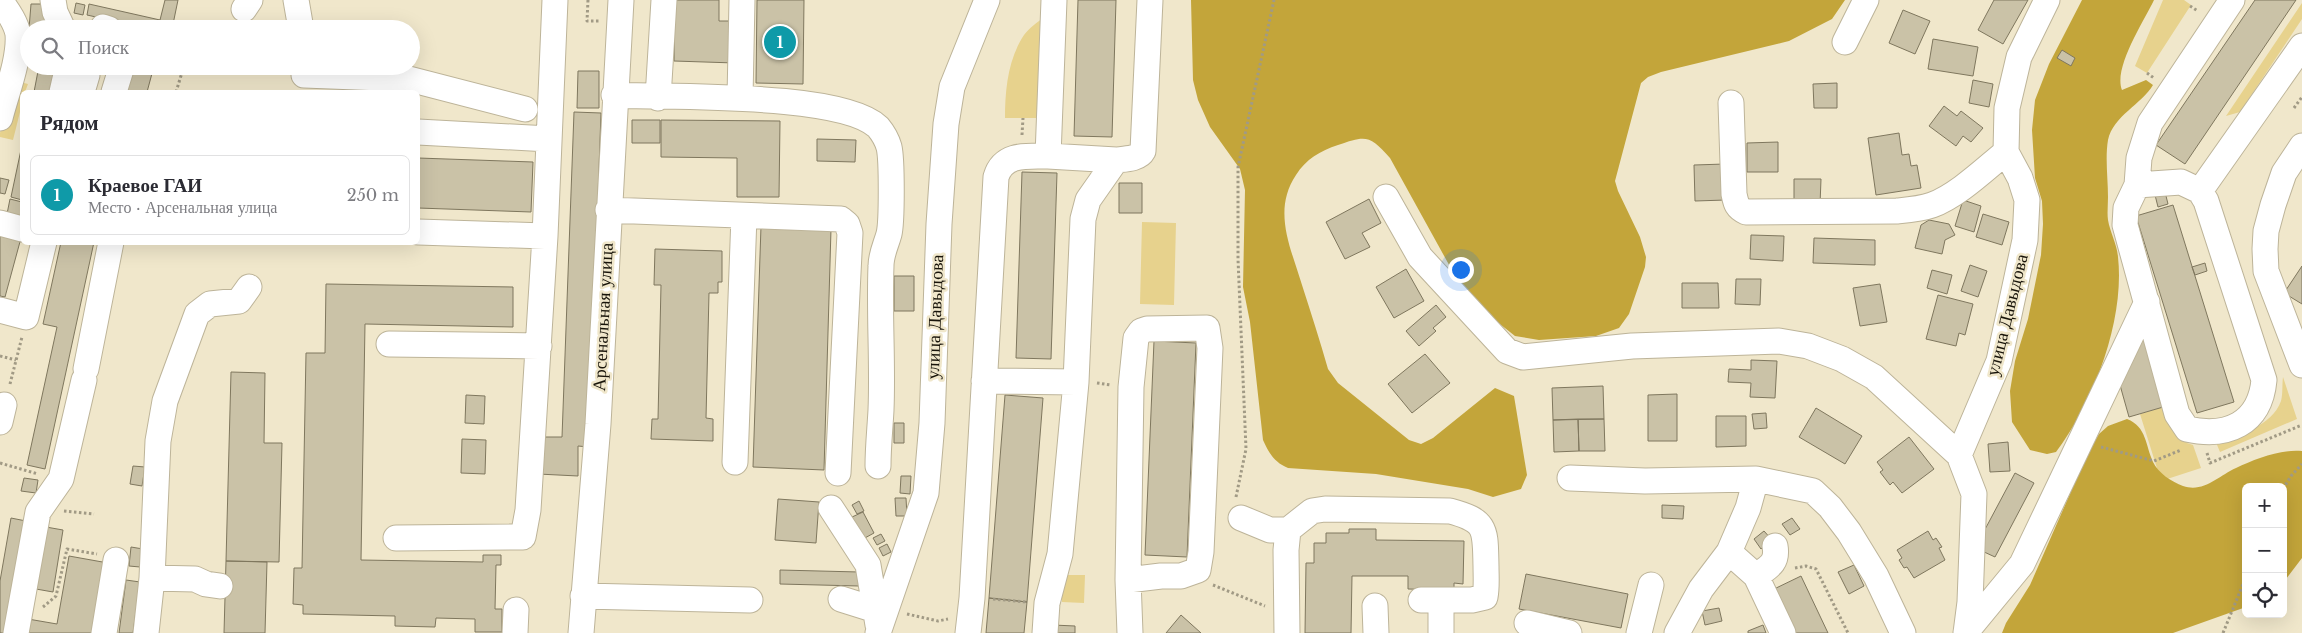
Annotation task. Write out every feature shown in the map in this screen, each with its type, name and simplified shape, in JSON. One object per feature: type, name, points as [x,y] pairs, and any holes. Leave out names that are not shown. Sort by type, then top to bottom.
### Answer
[{"type":"street","points":[[0,0],[14,22],[18,34],[13,68],[0,118]]},
{"type":"street","points":[[53,0],[59,20]]},
{"type":"street","points":[[64,0],[72,20]]},
{"type":"street","points":[[296,0],[299,20]]},
{"type":"street","points":[[396,538],[523,538],[528,510],[539,346],[553,92],[555,0]]},
{"type":"street","name":"Арсенальная улица","points":[[581,633],[598,424],[614,96],[621,0]]},
{"type":"street","points":[[658,98],[664,0]]},
{"type":"street","points":[[740,98],[742,0]]},
{"type":"street","name":"улица Давыдова","points":[[880,620],[922,511],[926,493],[932,423],[939,224],[946,124],[952,86],[987,0]]},
{"type":"street","points":[[1048,156],[1054,0]]},
{"type":"street","points":[[968,625],[972,598],[996,177],[999,168],[1006,161],[1023,156],[1116,160],[1142,154],[1145,146],[1150,0]]},
{"type":"street","points":[[1845,42],[1866,0]]},
{"type":"street","name":"улица Давыдова","points":[[1959,455],[1999,361],[2025,240],[2027,200],[2020,178],[2006,152],[2007,108],[2019,57],[2047,0]]},
{"type":"street","points":[[2137,185],[2181,182],[2200,191],[2206,201],[2264,380],[2262,396],[2253,415],[2228,428],[2210,433],[2187,429],[2177,414],[2125,225],[2126,208],[2137,185],[2139,158],[2150,123],[2232,0]]},
{"type":"street","points":[[2200,191],[2302,46]]},
{"type":"street","points":[[62,90],[66,75]]},
{"type":"street","points":[[83,90],[87,75]]},
{"type":"street","points":[[115,90],[119,75]]},
{"type":"street","points":[[304,83],[409,78],[525,109]]},
{"type":"street","points":[[614,96],[740,98],[790,102],[832,109],[867,120],[878,127],[885,137],[889,149],[891,220],[881,265],[881,411],[878,466]]},
{"type":"street","points":[[1732,103],[1734,194],[1736,204],[1740,210],[1746,212],[1896,211],[1933,205],[2006,152]]},
{"type":"street","points":[[420,132],[549,139]]},
{"type":"street","points":[[2301,362],[2266,271],[2265,249],[2269,223],[2284,173],[2302,146]]},
{"type":"street","points":[[1045,633],[1047,602],[1060,554],[1076,382],[1083,219],[1088,200],[1116,160]]},
{"type":"street","points":[[1386,196],[1420,258],[1507,351],[1523,357],[1632,346],[1700,342],[1779,341],[1808,346],[1842,359],[1874,377],[1959,455],[1974,494],[1970,602],[1966,633]]},
{"type":"street","points":[[608,210],[841,219],[847,224],[850,233],[838,473]]},
{"type":"street","points":[[735,462],[744,216]]},
{"type":"street","points":[[0,223],[20,228]]},
{"type":"street","points":[[420,232],[545,236]]},
{"type":"street","points":[[0,310],[26,317],[43,245]]},
{"type":"street","points":[[16,633],[38,512],[61,479],[85,375],[110,245]]},
{"type":"street","points":[[104,633],[128,571],[158,442],[165,401],[175,369],[197,314],[210,304],[239,301],[249,286]]},
{"type":"street","points":[[1966,633],[2022,564],[2147,302]]},
{"type":"street","points":[[1128,580],[1181,576],[1198,570],[1202,543],[1210,336],[1208,328],[1146,329],[1141,330],[1136,338],[1131,387],[1128,580],[1130,633]]},
{"type":"street","points":[[389,344],[539,346]]},
{"type":"street","points":[[984,381],[1076,382]]},
{"type":"street","points":[[1570,478],[1645,481],[1756,479],[1813,491],[1830,507],[1849,532],[1876,576],[1903,633]]},
{"type":"street","points":[[1678,633],[1701,590],[1729,552],[1748,508],[1756,479]]},
{"type":"street","points":[[832,508],[866,560],[880,620]]},
{"type":"street","points":[[1241,518],[1270,530],[1288,530],[1312,511],[1325,509],[1450,511],[1469,516],[1476,521],[1485,534],[1485,598],[1472,600],[1431,600],[1441,633]]},
{"type":"street","points":[[1287,624],[1286,550],[1288,530]]},
{"type":"street","points":[[1756,576],[1772,566],[1776,555],[1775,546]]},
{"type":"street","points":[[1729,552],[1756,576],[1783,633]]},
{"type":"street","points":[[128,571],[195,579],[206,584],[220,586]]},
{"type":"street","points":[[128,571],[146,633]]},
{"type":"street","points":[[1639,633],[1651,585]]},
{"type":"street","points":[[583,596],[750,600]]},
{"type":"street","points":[[841,599],[880,620]]},
{"type":"street","points":[[1375,606],[1376,633]]},
{"type":"street","points":[[1527,623],[1569,633]]},
{"type":"path","points":[[1241,518],[1234,506],[1246,449],[1238,259],[1238,167],[1274,0]]},
{"type":"path","points":[[177,90],[181,75]]},
{"type":"path","points":[[2294,108],[2302,97]]},
{"type":"path","points":[[2,414],[26,317]]},
{"type":"path","points":[[0,356],[16,360]]},
{"type":"path","points":[[2204,446],[2210,462],[2302,425]]},
{"type":"path","points":[[2081,442],[2154,461]]},
{"type":"path","points":[[0,464],[44,476]]},
{"type":"path","points":[[2287,483],[2302,464]]},
{"type":"path","points":[[21,605],[39,608],[53,601],[56,596],[67,549],[113,557],[128,571]]},
{"type":"path","points":[[1791,569],[1799,566],[1816,569],[1848,633]]},
{"type":"path","points":[[1198,570],[1213,585],[1287,624]]},
{"type":"path","points":[[2223,633],[2242,587]]},
{"type":"path","points":[[989,598],[1027,602]]},
{"type":"path","points":[[880,620],[909,615],[968,625]]},
{"type":"shaded area","points":[[1191,0],[1845,0],[1832,19],[1789,41],[1661,72],[1648,77],[1641,83],[1615,181],[1640,237],[1646,257],[1645,267],[1629,314],[1619,328],[1596,336],[1539,340],[1515,336],[1486,313],[1453,272],[1390,158],[1372,141],[1361,139],[1331,147],[1314,156],[1300,169],[1289,189],[1285,202],[1284,216],[1293,257],[1328,369],[1338,383],[1409,440],[1421,444],[1433,438],[1495,388],[1514,396],[1527,475],[1521,489],[1493,497],[1468,489],[1376,474],[1288,468],[1279,463],[1270,453],[1263,440],[1250,322],[1243,287],[1245,190],[1240,169],[1210,127],[1198,100],[1193,80]]},
{"type":"shaded area","points":[[2082,0],[2154,0],[2131,45],[2120,81],[2122,90],[2146,80],[2153,85],[2116,124],[2108,140],[2108,217],[2118,257],[2119,281],[2117,307],[2104,359],[2083,409],[2070,432],[2056,452],[2047,454],[2030,450],[2012,422],[2010,391],[2015,361],[2028,319],[2041,255],[2042,201],[2035,178],[2032,130],[2035,100],[2049,64]]},
{"type":"shaded area","points":[[2163,0],[2184,0],[2191,5],[2147,73],[2135,66]]},
{"type":"shaded area","points":[[2302,3],[2302,19],[2240,112],[2226,116]]},
{"type":"shaded area","points":[[1044,17],[1040,118],[1005,118],[1008,75],[1014,54],[1026,32]]},
{"type":"shaded area","points":[[13,80],[28,84],[26,90],[20,90],[20,112],[13,140],[0,137]]},
{"type":"shaded area","points":[[1142,222],[1176,223],[1174,305],[1140,304]]},
{"type":"shaded area","points":[[2283,377],[2297,419],[2220,452],[2215,440],[2234,436],[2254,428],[2277,410],[2282,398]]},
{"type":"shaded area","points":[[2170,405],[2175,423],[2187,443],[2193,445],[2201,468],[2161,481],[2140,414]]},
{"type":"shaded area","points":[[2127,419],[2134,422],[2142,432],[2150,456],[2158,470],[2174,482],[2191,488],[2211,483],[2229,471],[2259,458],[2276,453],[2302,451],[2302,558],[2287,578],[2287,483],[2242,483],[2242,608],[2173,633],[2002,633],[2006,623],[2030,585],[2087,455],[2099,434],[2108,426]]},
{"type":"shaded area","points":[[1062,575],[1085,575],[1084,603],[1062,602]]},
{"type":"building","points":[[165,0],[178,0],[174,20],[160,20]]},
{"type":"building","points":[[675,0],[719,0],[719,21],[736,21],[735,63],[674,61]]},
{"type":"building","points":[[757,0],[804,0],[803,84],[756,83]]},
{"type":"building","points":[[1078,0],[1116,0],[1112,137],[1074,136]]},
{"type":"building","points":[[1994,0],[2028,0],[2003,44],[1978,30]]},
{"type":"building","points":[[2255,0],[2296,0],[2185,164],[2156,145]]},
{"type":"building","points":[[76,3],[85,5],[83,15],[74,13]]},
{"type":"building","points":[[31,4],[45,4],[45,20],[30,20]]},
{"type":"building","points":[[89,4],[160,20],[110,20],[87,15]]},
{"type":"building","points":[[1903,10],[1930,21],[1915,54],[1889,43]]},
{"type":"building","points":[[1933,39],[1978,47],[1973,76],[1928,69]]},
{"type":"building","points":[[2062,50],[2075,58],[2071,66],[2057,58]]},
{"type":"building","points":[[578,71],[599,71],[599,108],[577,108]]},
{"type":"building","points":[[37,75],[72,75],[69,90],[34,90]]},
{"type":"building","points":[[129,75],[152,75],[148,90],[125,90]]},
{"type":"building","points":[[1973,80],[1993,84],[1989,107],[1969,103]]},
{"type":"building","points":[[1837,83],[1837,108],[1814,108],[1813,84]]},
{"type":"building","points":[[1944,106],[1957,116],[1961,111],[1983,128],[1971,142],[1963,136],[1956,146],[1929,126]]},
{"type":"building","points":[[574,112],[601,113],[589,447],[578,446],[578,476],[538,474],[539,437],[562,437]]},
{"type":"building","points":[[632,120],[660,120],[660,143],[632,143]]},
{"type":"building","points":[[661,120],[780,121],[779,197],[737,197],[737,158],[661,157]]},
{"type":"building","points":[[1899,133],[1902,155],[1909,154],[1911,166],[1917,165],[1921,188],[1876,195],[1868,138]]},
{"type":"building","points":[[817,139],[856,140],[855,162],[817,161]]},
{"type":"building","points":[[1778,142],[1778,172],[1747,172],[1747,143]]},
{"type":"building","points":[[20,154],[20,199],[11,197]]},
{"type":"building","points":[[420,158],[533,162],[531,212],[420,208]]},
{"type":"building","points":[[1725,164],[1726,200],[1695,201],[1694,165]]},
{"type":"building","points":[[1022,172],[1057,173],[1051,359],[1016,358]]},
{"type":"building","points":[[0,178],[9,180],[5,194],[0,193]]},
{"type":"building","points":[[1794,179],[1821,179],[1820,205],[1794,205]]},
{"type":"building","points":[[1119,183],[1142,183],[1142,213],[1119,213]]},
{"type":"building","points":[[2165,192],[2168,204],[2158,207],[2155,195]]},
{"type":"building","points":[[10,199],[20,202],[20,222],[6,219]]},
{"type":"building","points":[[1369,199],[1381,223],[1362,233],[1370,247],[1345,259],[1326,222]]},
{"type":"building","points":[[1963,200],[1981,206],[1974,232],[1955,226]]},
{"type":"building","points":[[2173,205],[2234,402],[2197,413],[2136,216]]},
{"type":"building","points":[[1983,214],[2009,222],[2002,245],[1976,237]]},
{"type":"building","points":[[1929,220],[1949,224],[1955,235],[1945,240],[1942,254],[1915,248],[1921,225]]},
{"type":"building","points":[[761,226],[831,229],[824,470],[753,467]]},
{"type":"building","points":[[0,233],[20,238],[20,242],[5,297],[0,296]]},
{"type":"building","points":[[1751,235],[1784,236],[1783,261],[1750,259]]},
{"type":"building","points":[[1814,238],[1875,240],[1875,265],[1813,263]]},
{"type":"building","points":[[60,245],[93,245],[45,469],[27,465],[57,327],[43,324]]},
{"type":"building","points":[[655,249],[722,251],[722,282],[718,282],[718,293],[709,293],[706,418],[713,419],[713,441],[651,439],[652,419],[658,419],[661,285],[654,285]]},
{"type":"building","points":[[2205,263],[2207,271],[2195,275],[2192,267]]},
{"type":"building","points":[[1970,265],[1987,271],[1978,297],[1961,291]]},
{"type":"building","points":[[2302,266],[2302,304],[2284,293]]},
{"type":"building","points":[[1406,269],[1424,301],[1394,318],[1376,287]]},
{"type":"building","points":[[1932,270],[1952,275],[1947,294],[1927,288]]},
{"type":"building","points":[[894,276],[914,276],[914,311],[894,311]]},
{"type":"building","points":[[1736,279],[1761,279],[1760,305],[1735,304]]},
{"type":"building","points":[[1682,283],[1718,283],[1719,308],[1682,308]]},
{"type":"building","points":[[326,284],[513,287],[513,327],[365,324],[361,560],[483,562],[483,555],[501,555],[501,565],[496,565],[495,609],[502,609],[502,632],[475,632],[475,619],[436,618],[435,627],[395,626],[395,616],[303,614],[303,605],[293,604],[294,568],[302,568],[306,353],[325,353]]},
{"type":"building","points":[[1880,284],[1887,322],[1860,326],[1853,288]]},
{"type":"building","points":[[1938,295],[1973,304],[1965,335],[1959,333],[1956,346],[1926,339]]},
{"type":"building","points":[[1436,305],[1446,317],[1433,328],[1436,331],[1419,346],[1406,331]]},
{"type":"building","points":[[2152,334],[2170,405],[2129,417],[2118,378],[2138,338]]},
{"type":"building","points":[[1154,341],[1196,343],[1187,557],[1145,555]]},
{"type":"building","points":[[1425,354],[1450,383],[1412,413],[1388,384]]},
{"type":"building","points":[[1751,360],[1777,361],[1775,398],[1750,397],[1751,383],[1728,382],[1729,369],[1751,370]]},
{"type":"building","points":[[231,372],[265,373],[264,443],[282,443],[279,562],[226,561]]},
{"type":"building","points":[[1603,386],[1604,419],[1553,420],[1552,388]]},
{"type":"building","points":[[1677,394],[1677,441],[1648,441],[1648,395]]},
{"type":"building","points":[[466,395],[485,396],[484,424],[465,423]]},
{"type":"building","points":[[1005,395],[1043,398],[1027,602],[989,598]]},
{"type":"building","points":[[1816,408],[1862,436],[1845,464],[1799,437]]},
{"type":"building","points":[[1766,413],[1767,428],[1754,429],[1752,414]]},
{"type":"building","points":[[1716,416],[1746,416],[1746,446],[1716,447]]},
{"type":"building","points":[[1578,419],[1579,451],[1554,452],[1553,420]]},
{"type":"building","points":[[1578,419],[1604,419],[1605,451],[1579,451]]},
{"type":"building","points":[[894,423],[904,423],[904,443],[894,443]]},
{"type":"building","points":[[1909,437],[1934,469],[1902,493],[1893,482],[1890,485],[1880,472],[1883,470],[1877,462]]},
{"type":"building","points":[[462,439],[486,440],[485,474],[461,473]]},
{"type":"building","points":[[2008,442],[2010,471],[1990,472],[1988,444]]},
{"type":"building","points":[[133,466],[145,467],[142,486],[130,484]]},
{"type":"building","points":[[2015,473],[2034,483],[1995,557],[1982,551],[1982,535]]},
{"type":"building","points":[[901,476],[911,476],[910,494],[900,493]]},
{"type":"building","points":[[24,478],[38,480],[36,493],[21,491]]},
{"type":"building","points":[[895,498],[906,498],[907,516],[896,516]]},
{"type":"building","points":[[778,499],[819,502],[816,543],[775,540]]},
{"type":"building","points":[[859,501],[864,511],[857,514],[852,505]]},
{"type":"building","points":[[1662,505],[1684,506],[1683,519],[1662,518]]},
{"type":"building","points":[[863,512],[874,533],[863,539],[852,517]]},
{"type":"building","points":[[11,518],[26,521],[6,633],[0,633],[0,581]]},
{"type":"building","points":[[1792,518],[1800,529],[1790,535],[1782,524]]},
{"type":"building","points":[[46,527],[63,530],[53,592],[36,589]]},
{"type":"building","points":[[1349,529],[1376,529],[1376,540],[1464,541],[1463,584],[1454,583],[1454,590],[1408,589],[1408,576],[1352,576],[1351,633],[1305,633],[1306,563],[1314,563],[1314,543],[1326,543],[1326,533],[1349,533]]},
{"type":"building","points":[[1764,531],[1772,540],[1761,549],[1754,539]]},
{"type":"building","points":[[1928,531],[1933,540],[1936,538],[1942,547],[1939,548],[1945,560],[1914,578],[1907,567],[1904,568],[1899,560],[1902,558],[1897,550]]},
{"type":"building","points":[[881,534],[885,541],[877,545],[873,538]]},
{"type":"building","points":[[887,544],[891,552],[883,556],[879,548]]},
{"type":"building","points":[[131,547],[143,549],[140,567],[129,566]]},
{"type":"building","points":[[69,556],[108,563],[95,633],[25,633],[28,619],[57,624]]},
{"type":"building","points":[[226,561],[267,562],[265,633],[224,633]]},
{"type":"building","points":[[1854,565],[1864,586],[1849,594],[1838,572]]},
{"type":"building","points":[[780,570],[859,572],[859,586],[780,584]]},
{"type":"building","points":[[1526,574],[1628,594],[1621,628],[1519,609]]},
{"type":"building","points":[[1801,576],[1828,633],[1790,633],[1770,591]]},
{"type":"building","points":[[126,580],[140,582],[133,633],[119,633]]},
{"type":"building","points":[[989,598],[1027,602],[1024,633],[986,633]]},
{"type":"building","points":[[1719,608],[1722,621],[1705,625],[1702,611]]},
{"type":"building","points":[[1181,615],[1201,633],[1166,633]]},
{"type":"building","points":[[1053,625],[1075,626],[1075,633],[1053,633]]},
{"type":"building","points":[[1763,625],[1766,633],[1748,633],[1748,631]]},
{"type":"place","name":"Краевое ГАИ","points":[[780,42]]}]
